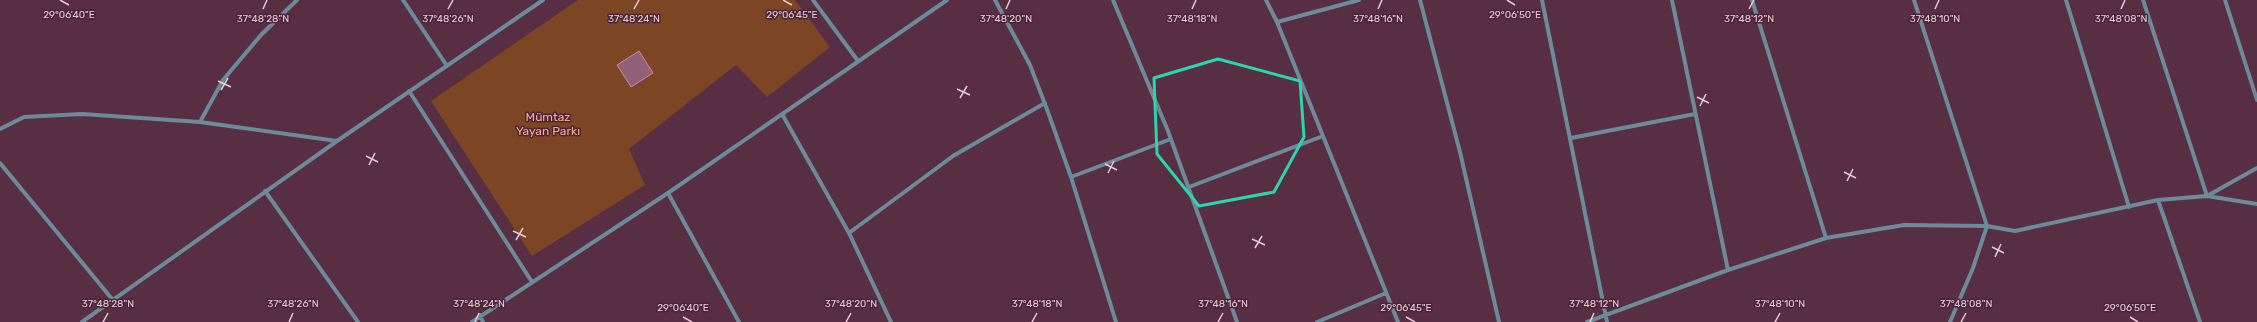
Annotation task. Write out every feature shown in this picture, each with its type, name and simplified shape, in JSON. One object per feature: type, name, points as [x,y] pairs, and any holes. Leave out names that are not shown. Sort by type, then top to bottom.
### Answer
[{"type":"street","points":[[200,122],[223,80],[261,35],[297,0]]},
{"type":"street","points":[[403,0],[447,66]]},
{"type":"street","points":[[82,322],[112,299],[337,141],[543,0]]},
{"type":"street","points":[[813,0],[858,61]]},
{"type":"street","points":[[472,322],[480,315],[668,193],[947,0]]},
{"type":"street","points":[[995,0],[1030,65],[1045,103],[1071,177],[1116,322]]},
{"type":"street","points":[[1113,0],[1171,139],[1237,322]]},
{"type":"street","points":[[1266,0],[1277,22],[1398,322]]},
{"type":"street","points":[[1277,22],[1356,0]]},
{"type":"street","points":[[1420,0],[1460,152],[1499,322]]},
{"type":"street","points":[[1542,0],[1607,322]]},
{"type":"street","points":[[1672,0],[1728,270]]},
{"type":"street","points":[[1752,0],[1826,238]]},
{"type":"street","points":[[1914,0],[1987,226],[1973,268],[1950,322]]},
{"type":"street","points":[[2066,0],[2128,206]]},
{"type":"street","points":[[2143,0],[2206,196]]},
{"type":"street","points":[[2225,0],[2257,100]]},
{"type":"street","points":[[409,91],[532,282]]},
{"type":"street","points":[[849,233],[953,156],[1045,103]]},
{"type":"street","points":[[0,129],[24,117],[82,114],[200,122],[337,141]]},
{"type":"street","points":[[782,114],[849,233],[891,322]]},
{"type":"street","points":[[1570,138],[1695,114]]},
{"type":"street","points":[[1189,187],[1323,136]]},
{"type":"street","points":[[1071,177],[1171,139]]},
{"type":"street","points":[[0,163],[112,299]]},
{"type":"street","points":[[2206,196],[2257,168]]},
{"type":"street","points":[[265,192],[358,322]]},
{"type":"street","points":[[668,193],[739,322]]},
{"type":"street","points":[[1587,322],[1728,270],[1826,238],[1904,225],[1987,226],[2014,231],[2158,200],[2206,196],[2257,204]]},
{"type":"street","points":[[2158,200],[2200,322]]},
{"type":"street","points":[[1317,322],[1386,293]]},
{"type":"street","points":[[480,315],[483,322]]},
{"type":"highlighted area","points":[[1218,59],[1300,81],[1304,137],[1274,192],[1199,206],[1157,154],[1154,78]]},
{"type":"green space","name":"Mümtaz Yayan Parkı","points":[[578,0],[795,0],[830,47],[767,97],[736,65],[629,149],[645,185],[532,256],[431,101]]},
{"type":"building","points":[[639,51],[653,73],[631,87],[617,65]]}]
